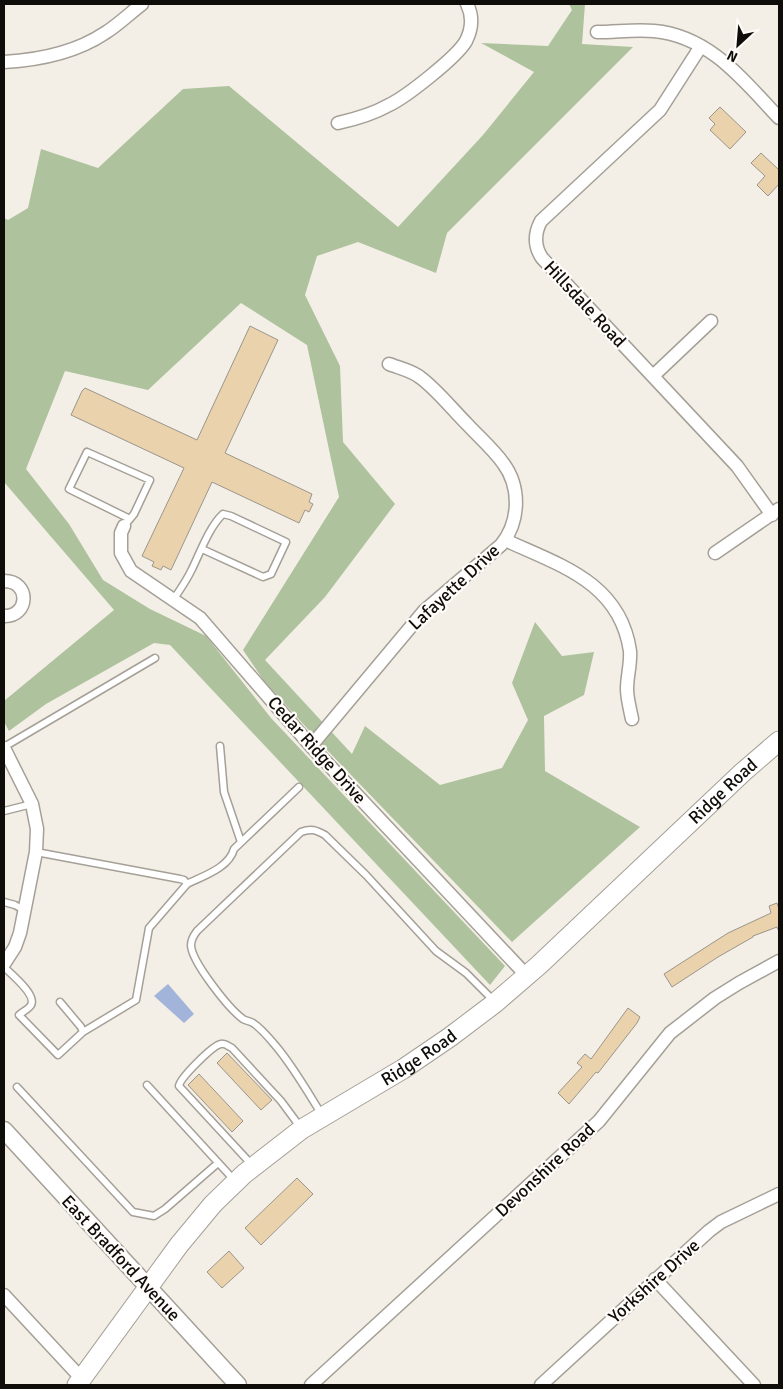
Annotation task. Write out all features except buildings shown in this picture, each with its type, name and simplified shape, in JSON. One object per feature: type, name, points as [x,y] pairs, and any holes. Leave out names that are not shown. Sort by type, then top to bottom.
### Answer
[{"type":"main road","name":"Ridge Road","points":[[79,1382],[196,1224],[235,1182],[302,1129],[411,1064],[495,1003],[527,976],[736,778],[779,741]]},
{"type":"street","points":[[4,62],[32,60],[80,46],[105,33],[142,4]]},
{"type":"street","points":[[338,123],[372,114],[405,97],[460,49],[469,35],[471,27],[467,4]]},
{"type":"street","points":[[597,32],[654,30],[678,36],[701,46],[731,67],[779,118]]},
{"type":"street","name":"Hillsdale Road","points":[[701,46],[660,110],[541,221],[535,237],[537,249],[542,258],[737,466],[775,512]]},
{"type":"street","points":[[653,376],[711,321]]},
{"type":"street","name":"Lafayette Drive","points":[[311,746],[424,611],[494,552],[505,540],[514,520],[516,501],[513,481],[503,463],[420,377],[390,364]]},
{"type":"street","points":[[715,553],[775,512]]},
{"type":"street","name":"Cedar Ridge Drive","points":[[127,523],[121,533],[121,553],[131,571],[200,618],[311,746],[527,976]]},
{"type":"street","points":[[505,540],[579,575],[599,589],[611,604],[621,619],[628,641],[630,665],[627,688],[632,719]]},
{"type":"street","points":[[4,581],[11,581],[19,587],[24,601],[19,610],[14,614],[4,616]]},
{"type":"street","points":[[4,748],[32,804],[37,829],[36,852],[18,941],[4,966]]},
{"type":"street","name":"Devonshire Road","points":[[311,1385],[599,1121],[670,1033],[715,998],[779,961]]},
{"type":"street","name":"East Bradford Avenue","points":[[4,1130],[238,1385]]},
{"type":"street","name":"Yorkshire Drive","points":[[541,1385],[655,1279],[721,1222],[779,1194]]},
{"type":"street","points":[[655,1279],[754,1385]]},
{"type":"street","points":[[4,1297],[79,1382]]},
{"type":"lane","points":[[87,452],[150,480],[134,514],[127,523],[69,489],[87,452]]},
{"type":"lane","points":[[173,600],[183,585],[216,522],[223,514],[286,542],[271,574],[263,578],[202,549]]},
{"type":"lane","points":[[4,748],[155,658]]},
{"type":"lane","points":[[220,746],[224,792],[241,842]]},
{"type":"lane","points":[[4,966],[30,993],[32,1004],[19,1015],[58,1055],[83,1032],[136,1000],[148,928],[187,884],[229,860],[234,849],[299,787]]},
{"type":"lane","points":[[4,812],[32,804]]},
{"type":"lane","points":[[322,1116],[294,1070],[274,1044],[253,1023],[244,1020],[218,994],[215,986],[198,964],[191,945],[192,937],[197,931],[301,832],[308,829],[317,830],[325,835],[366,875],[436,951],[466,972],[495,1003]]},
{"type":"lane","points":[[36,852],[180,879],[187,884]]},
{"type":"lane","points":[[4,902],[16,905],[24,910]]},
{"type":"lane","points":[[60,1002],[83,1032]]},
{"type":"lane","points":[[253,1166],[179,1086],[179,1082],[186,1074],[218,1045],[226,1044],[232,1048],[281,1101],[302,1129]]},
{"type":"lane","points":[[147,1085],[235,1182]]},
{"type":"lane","points":[[17,1087],[133,1212],[154,1216],[165,1209],[218,1163]]},
{"type":"green space","points":[[569,4],[585,4],[582,44],[633,47],[447,233],[436,273],[358,242],[317,256],[305,295],[340,366],[343,442],[395,504],[325,597],[265,660],[352,754],[365,726],[440,785],[502,768],[528,720],[512,683],[535,622],[562,656],[594,652],[584,695],[544,716],[545,771],[640,827],[512,942],[326,749],[264,681],[243,650],[339,497],[307,345],[241,303],[148,390],[65,371],[26,469],[69,524],[103,580],[150,609],[206,636],[271,718],[505,966],[490,985],[170,645],[154,643],[46,704],[9,731],[4,722],[4,701],[114,610],[4,482],[4,218],[8,220],[28,208],[41,149],[98,168],[183,89],[229,86],[398,227],[483,135],[534,72],[481,43],[548,46],[572,10]]},
{"type":"water","points":[[168,984],[194,1014],[184,1023],[154,996]]}]
